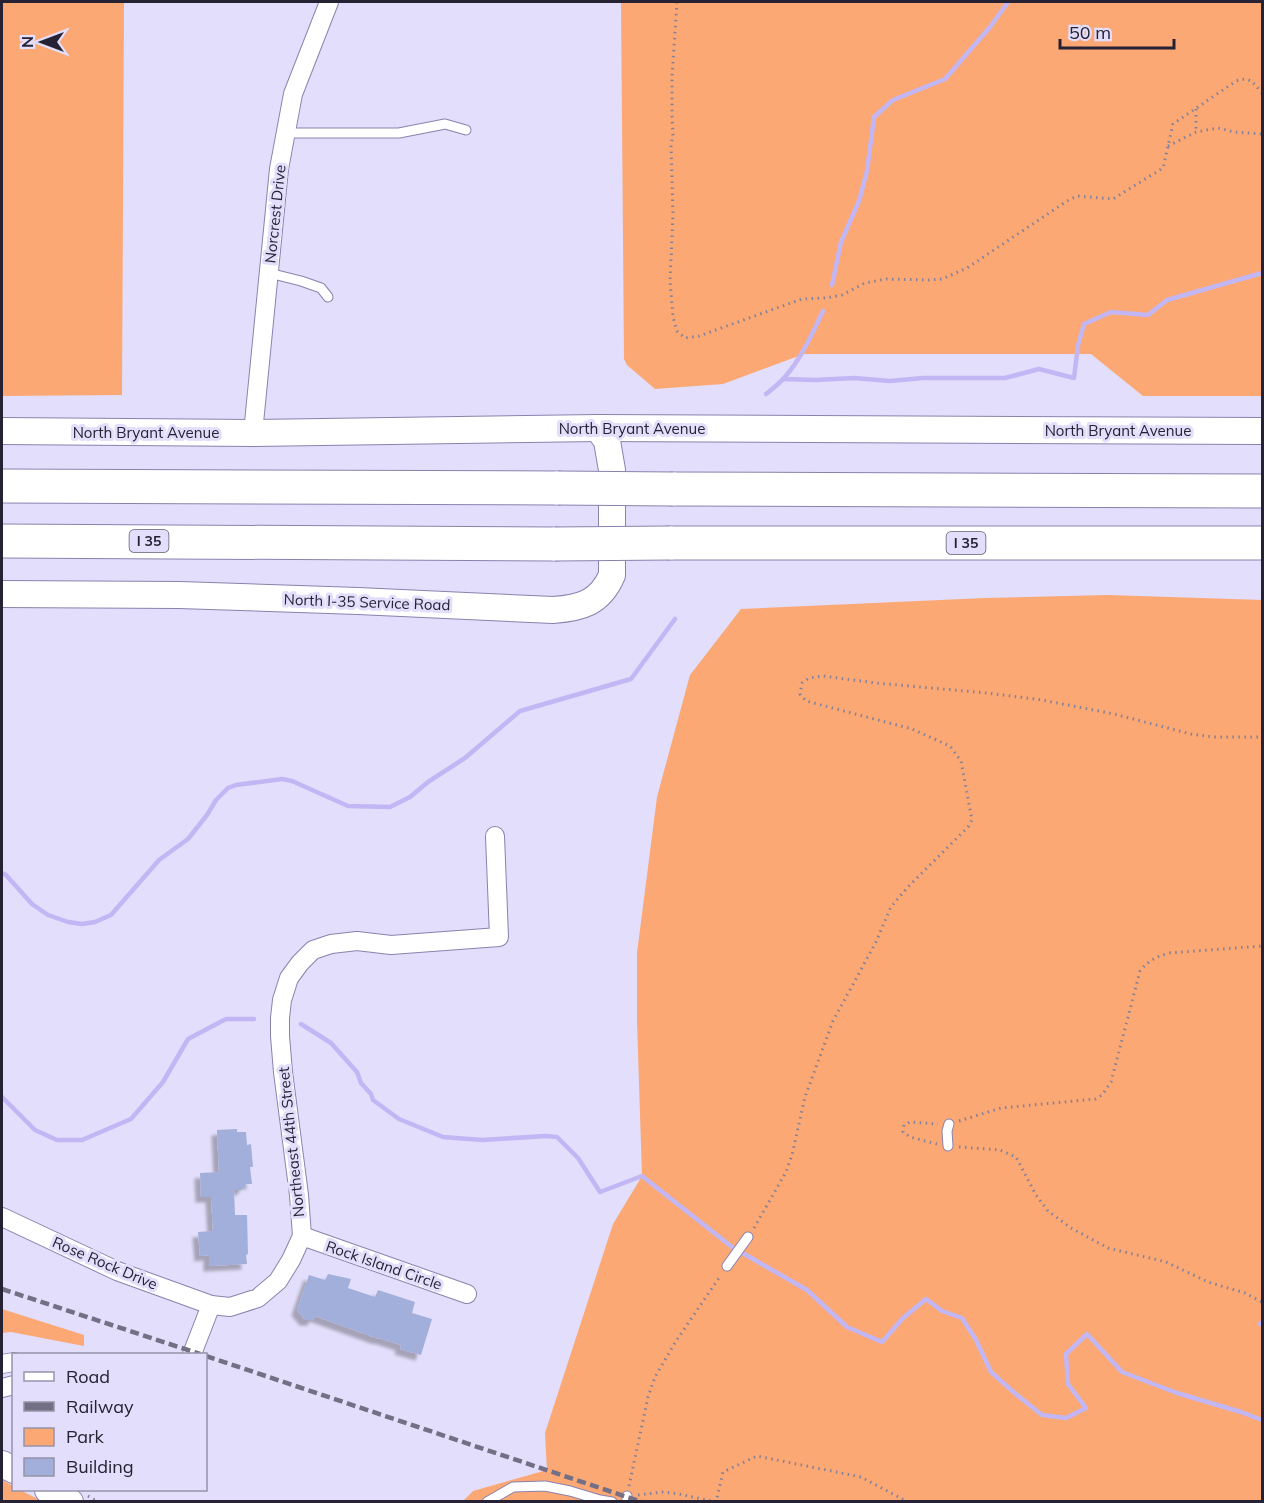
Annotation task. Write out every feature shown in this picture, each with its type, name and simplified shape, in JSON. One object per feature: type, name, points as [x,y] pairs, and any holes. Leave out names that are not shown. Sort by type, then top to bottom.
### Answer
[{"type":"highway","points":[[2,486],[1263,491]]},
{"type":"highway","name":"I 35","points":[[2,541],[555,544],[1263,543]]},
{"type":"main road","name":"North Bryant Avenue","points":[[2,431],[253,433],[598,428],[1263,431]]},
{"type":"main road","name":"North I-35 Service Road","points":[[2,594],[191,595],[553,610],[581,606],[599,596],[612,575],[612,470],[607,441],[598,428]]},
{"type":"main road","points":[[612,470],[634,438],[647,428]]},
{"type":"main road","points":[[50,1491],[70,1502]]},
{"type":"street","name":"Norcrest Drive","points":[[253,433],[279,169],[293,94],[328,2]]},
{"type":"street","name":"Northeast 44th Street","points":[[211,1305],[230,1307],[258,1298],[278,1281],[302,1236],[280,1036],[282,1000],[289,978],[313,950],[331,944],[357,941],[391,945],[499,937],[495,836]]},
{"type":"street","name":"Rose Rock Drive","points":[[2,1217],[117,1271],[211,1305]]},
{"type":"street","name":"Rock Island Circle","points":[[302,1236],[467,1294]]},
{"type":"street","points":[[192,1353],[211,1305]]},
{"type":"lane","points":[[286,133],[399,133],[445,124],[466,130]]},
{"type":"lane","points":[[269,273],[301,280],[321,288],[328,297]]},
{"type":"lane","points":[[948,1146],[947,1131],[950,1124]]},
{"type":"lane","points":[[727,1266],[748,1237]]},
{"type":"lane","points":[[487,1502],[513,1487],[545,1486],[612,1502]]},
{"type":"path","points":[[677,2],[672,77],[673,136],[670,145],[673,215],[670,281],[673,317],[677,331],[685,338],[699,336],[802,299],[842,295],[865,283],[886,279],[942,279],[967,268],[1067,201],[1077,196],[1113,199],[1163,168],[1173,124],[1236,81],[1249,80],[1262,93]]},
{"type":"path","points":[[1196,109],[1196,132]]},
{"type":"path","points":[[1168,146],[1196,132],[1218,128],[1234,132],[1263,134]]},
{"type":"path","points":[[748,1237],[786,1172],[805,1097],[833,1021],[876,942],[890,909],[908,887],[968,827],[972,820],[961,761],[950,746],[912,729],[806,701],[800,694],[802,683],[809,678],[823,676],[987,693],[1042,700],[1114,714],[1202,736],[1263,737]]},
{"type":"path","points":[[1263,946],[1169,953],[1148,962],[1140,971],[1111,1082],[1102,1095],[1095,1099],[1001,1108],[950,1124],[910,1122],[904,1125],[903,1132],[910,1137],[948,1146],[1000,1150],[1016,1157],[1036,1195],[1048,1211],[1071,1228],[1108,1248],[1166,1262],[1208,1282],[1245,1293],[1263,1302]]},
{"type":"path","points":[[727,1266],[676,1341],[655,1377],[648,1397],[627,1499],[663,1492],[716,1502],[723,1472],[757,1456],[861,1477],[908,1502]]},
{"type":"green space","points":[[2,2],[124,2],[122,395],[2,396]]},
{"type":"green space","points":[[621,2],[1262,2],[1262,396],[1143,396],[1091,354],[804,354],[723,384],[655,389],[627,365],[624,359]]},
{"type":"green space","points":[[1108,595],[1262,600],[1262,1501],[462,1502],[473,1491],[547,1470],[545,1433],[613,1224],[642,1176],[637,953],[657,797],[690,675],[741,609]]},
{"type":"green space","points":[[2,1309],[84,1335],[84,1346],[11,1332],[2,1333]]},
{"type":"green space","points":[[2,1480],[12,1485],[12,1491],[22,1491],[42,1501],[2,1501]]},
{"type":"building","points":[[237,1129],[237,1132],[246,1132],[247,1145],[251,1144],[253,1167],[250,1167],[252,1184],[245,1184],[242,1190],[234,1190],[235,1215],[247,1215],[247,1264],[209,1266],[209,1255],[200,1256],[198,1232],[213,1231],[211,1197],[201,1197],[200,1173],[219,1172],[217,1130]]},
{"type":"building","points":[[328,1274],[351,1279],[348,1288],[375,1297],[378,1290],[415,1302],[412,1313],[432,1319],[421,1355],[400,1349],[401,1345],[315,1316],[313,1320],[305,1320],[297,1310],[309,1275],[325,1280]]},
{"type":"waterway","points":[[832,285],[841,242],[859,201],[867,171],[874,117],[893,100],[945,79],[990,27],[1008,2]]},
{"type":"waterway","points":[[783,379],[854,378],[890,381],[923,378],[1005,378],[1039,369],[1074,378],[1078,345],[1084,324],[1111,312],[1148,315],[1167,300],[1262,273]]},
{"type":"waterway","points":[[766,394],[796,363],[823,311]]},
{"type":"waterway","points":[[2,873],[32,904],[48,915],[68,922],[82,924],[95,922],[111,915],[159,860],[188,839],[216,800],[228,788],[282,779],[292,781],[348,806],[390,807],[410,797],[428,782],[465,758],[520,711],[631,679],[675,619]]},
{"type":"waterway","points":[[2,1097],[35,1130],[57,1140],[82,1140],[131,1119],[163,1082],[188,1039],[226,1019],[254,1019]]},
{"type":"waterway","points":[[301,1024],[331,1043],[357,1072],[361,1083],[371,1094],[373,1100],[399,1119],[443,1137],[482,1140],[557,1137],[578,1158],[600,1192],[642,1176],[732,1247],[807,1290],[847,1327],[882,1342],[903,1318],[926,1299],[942,1311],[962,1318],[976,1340],[991,1372],[1042,1415],[1066,1418],[1086,1408],[1068,1384],[1066,1354],[1087,1334],[1122,1372],[1177,1393],[1262,1420]]},
{"type":"railway","points":[[2,1289],[197,1353]]},
{"type":"railway","points":[[207,1356],[642,1502]]}]
